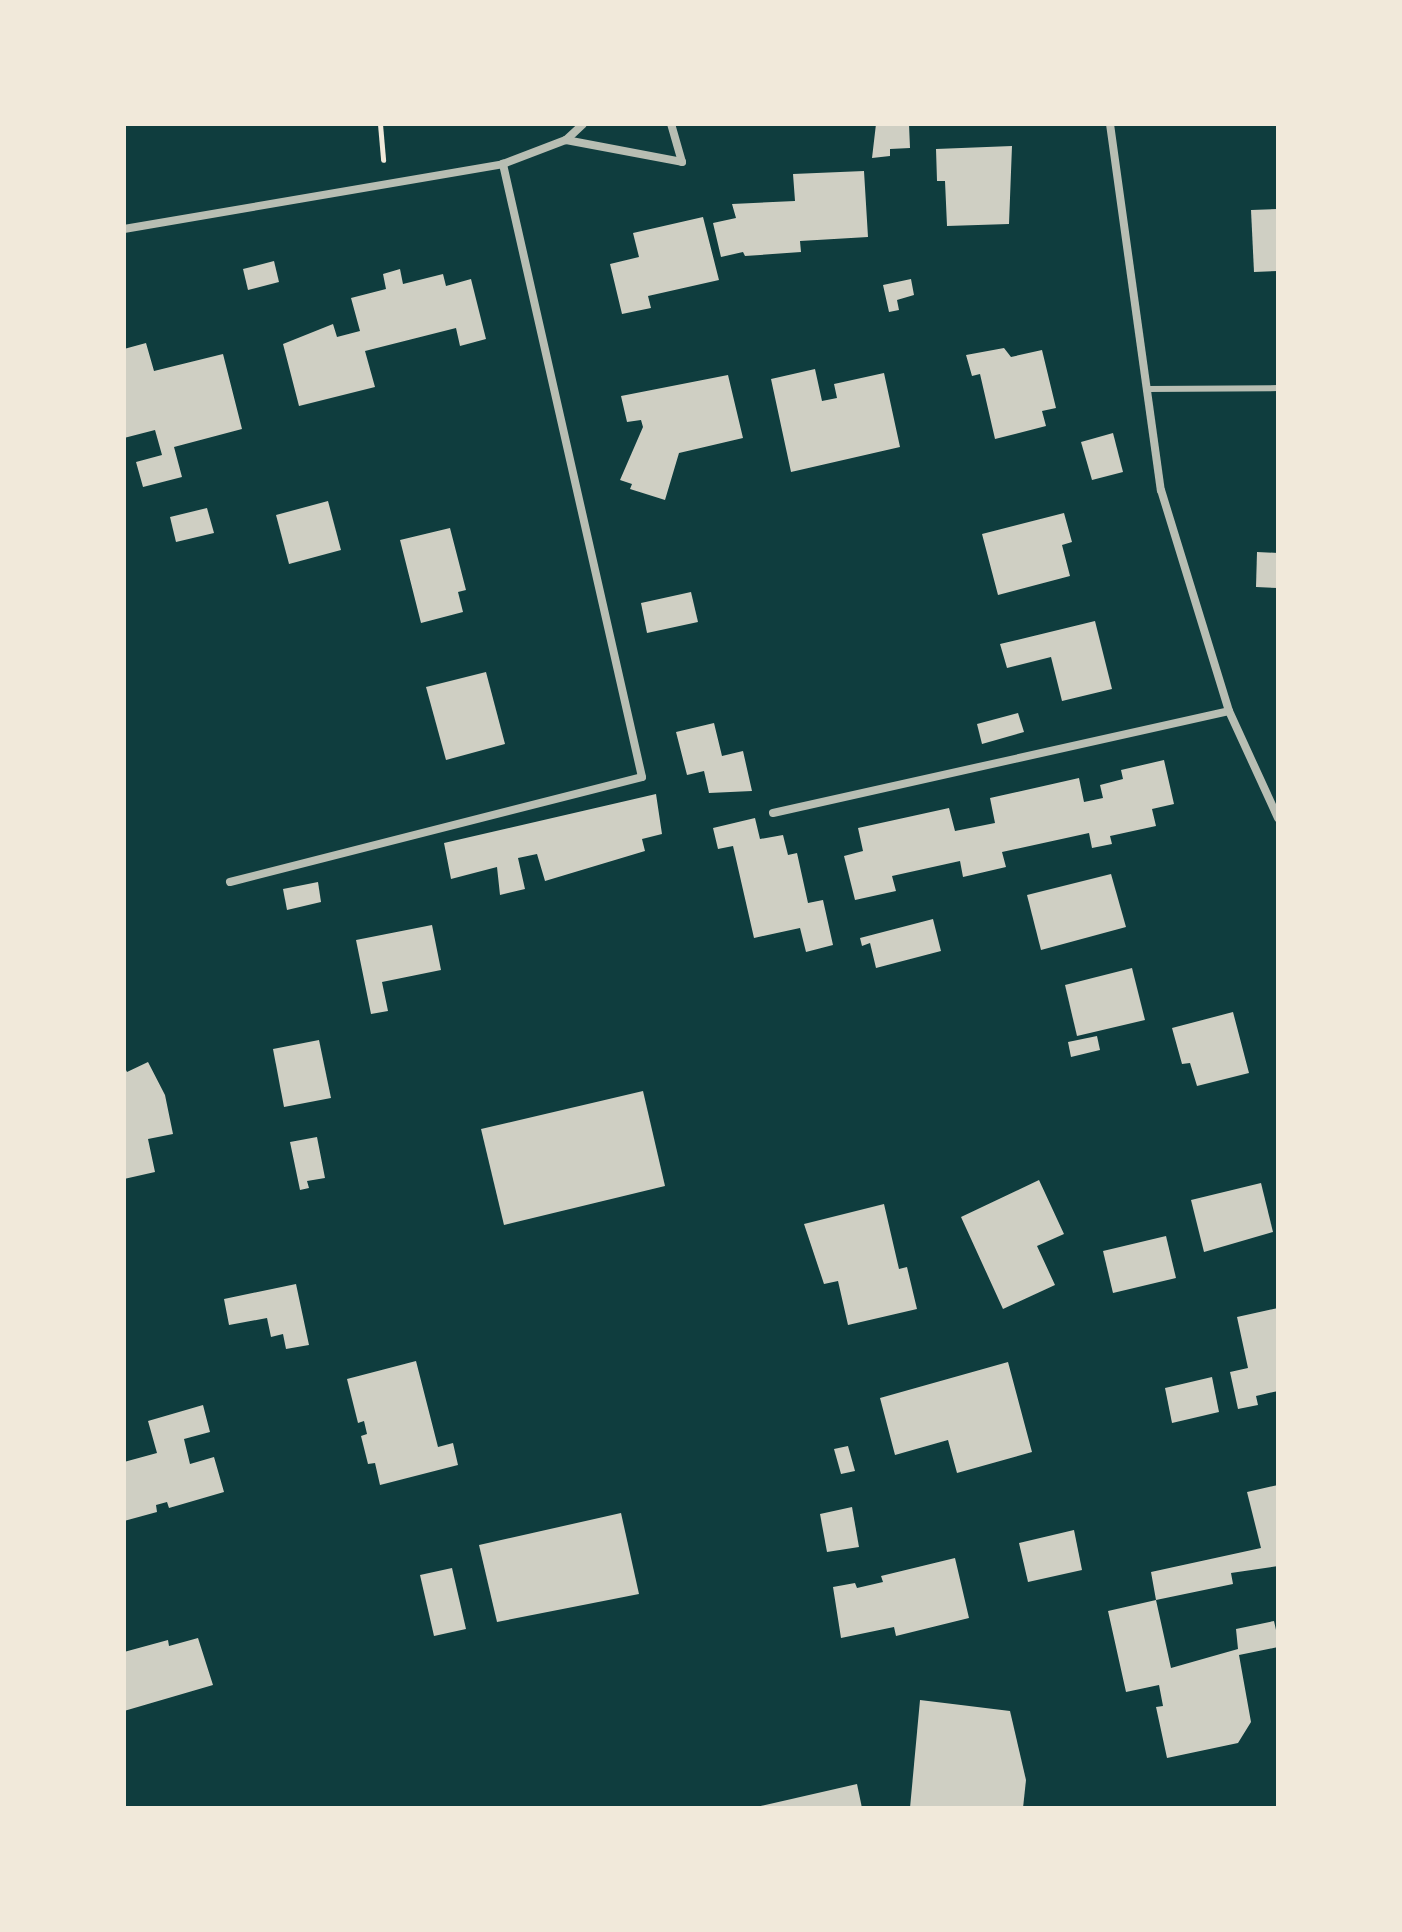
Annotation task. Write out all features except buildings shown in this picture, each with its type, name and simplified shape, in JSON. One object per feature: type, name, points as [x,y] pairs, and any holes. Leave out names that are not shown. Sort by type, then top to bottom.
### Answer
[{"type":"street","points":[[124,229],[503,164],[566,140],[583,124]]},
{"type":"street","points":[[566,140],[682,162],[671,124]]},
{"type":"street","points":[[1110,124],[1161,490],[1229,711],[1278,818]]},
{"type":"street","points":[[230,882],[642,777],[503,164]]},
{"type":"street","points":[[773,813],[1229,711]]},
{"type":"lane","points":[[1147,389],[1278,388]]}]
